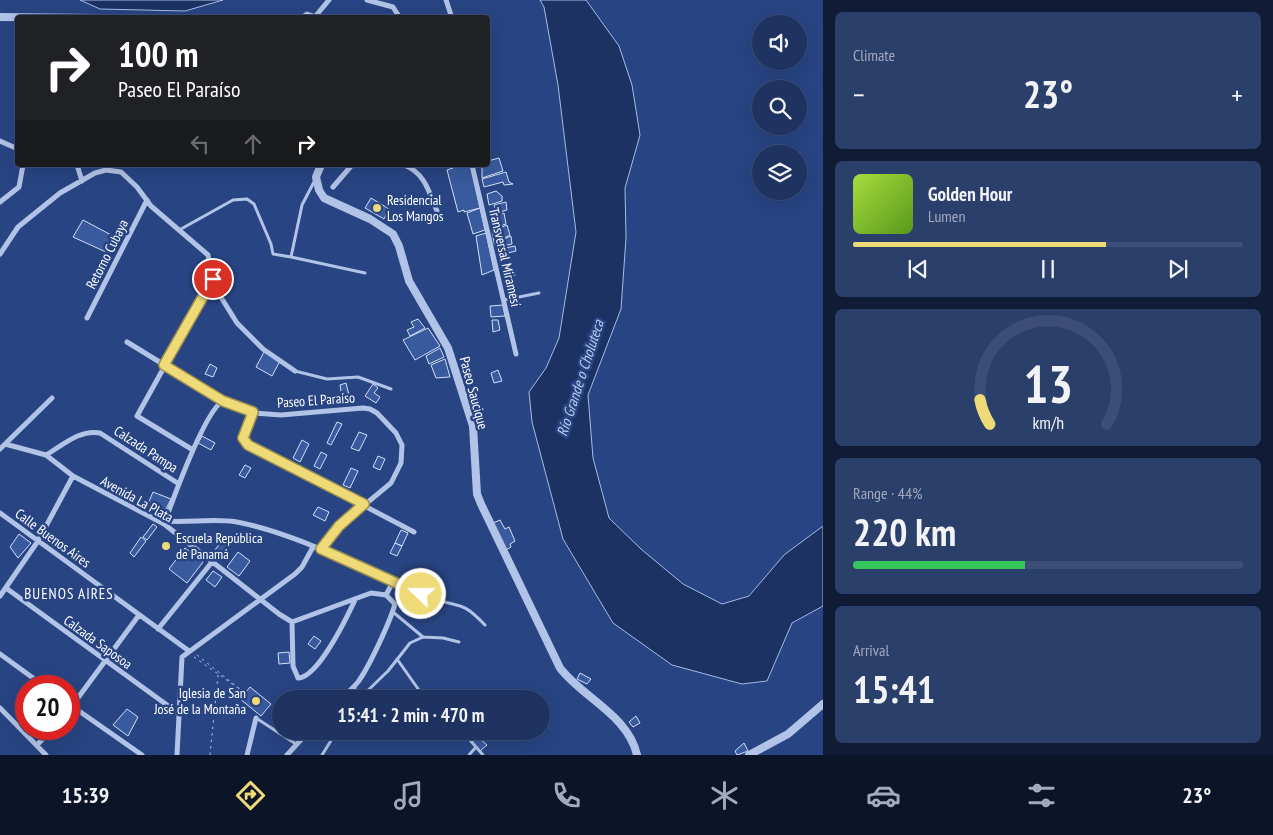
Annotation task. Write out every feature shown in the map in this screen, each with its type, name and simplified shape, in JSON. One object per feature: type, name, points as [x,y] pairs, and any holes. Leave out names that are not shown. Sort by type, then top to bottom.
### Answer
[{"type":"street","points":[[316,15],[329,0]]},
{"type":"street","points":[[367,0],[393,7],[398,15]]},
{"type":"street","points":[[446,0],[451,15]]},
{"type":"street","points":[[0,17],[15,17]]},
{"type":"street","points":[[0,141],[15,148]]},
{"type":"street","points":[[0,202],[19,187],[22,167]]},
{"type":"street","points":[[78,167],[82,181]]},
{"type":"street","points":[[316,177],[320,167]]},
{"type":"street","points":[[333,187],[350,167]]},
{"type":"street","points":[[409,167],[414,169],[423,178],[437,212]]},
{"type":"street","name":"Transversal Miramesí","points":[[472,167],[516,354]]},
{"type":"street","points":[[0,254],[18,227],[60,193],[100,172],[114,170],[121,172],[138,187],[151,206],[208,255],[213,279],[227,309],[248,337],[296,371]]},
{"type":"street","name":"Paseo Saucique","points":[[316,177],[319,190],[324,198],[370,219],[393,234],[399,246],[409,281],[452,358],[473,426],[476,494],[560,668],[567,677],[618,723],[634,744],[637,755]]},
{"type":"street","name":"Retorno Cubaya","points":[[87,318],[147,200]]},
{"type":"street","points":[[193,450],[136,416],[213,279]]},
{"type":"street","name":"Paseo El Paraíso","points":[[127,342],[223,401],[253,412],[281,415],[363,408],[377,414],[399,439],[402,445],[402,463],[391,482],[339,526],[321,549]]},
{"type":"street","points":[[0,449],[52,398]]},
{"type":"street","points":[[223,401],[216,407],[193,450],[164,522],[236,522],[260,527],[321,549],[393,582],[386,595]]},
{"type":"street","points":[[253,412],[243,436],[245,443],[414,532]]},
{"type":"street","name":"Calzada Pampa","points":[[46,455],[81,434],[90,431],[100,433],[179,484]]},
{"type":"street","name":"Avenida La Plata","points":[[4,444],[46,455],[73,476],[164,522],[212,562],[292,622]]},
{"type":"street","points":[[0,596],[38,541],[73,476]]},
{"type":"street","name":"Calle Buenos Aires","points":[[0,514],[189,651]]},
{"type":"street","points":[[178,755],[178,713],[182,657],[299,570],[313,547]]},
{"type":"street","points":[[158,629],[212,562]]},
{"type":"street","name":"Calzada Saposoa","points":[[6,588],[178,713]]},
{"type":"street","points":[[350,690],[357,683],[393,612],[395,604],[386,595],[371,593],[292,622],[293,666],[296,677],[301,679],[311,671],[326,651],[355,600]]},
{"type":"street","points":[[80,694],[139,615]]},
{"type":"street","points":[[0,654],[29,675]]},
{"type":"street","points":[[749,755],[788,734],[823,704]]},
{"type":"street","points":[[0,708],[46,755]]},
{"type":"street","points":[[80,714],[142,755]]},
{"type":"street","points":[[246,755],[256,718]]},
{"type":"street","points":[[37,745],[42,740]]},
{"type":"street","points":[[287,755],[300,740]]},
{"type":"lane","points":[[291,257],[302,205],[316,177]]},
{"type":"lane","points":[[180,229],[233,200],[247,199],[254,204],[272,244],[274,254],[365,273]]},
{"type":"lane","points":[[504,300],[539,293]]},
{"type":"lane","points":[[296,371],[327,379],[358,377],[391,389]]},
{"type":"lane","points":[[393,582],[434,599],[462,604],[485,624]]},
{"type":"lane","points":[[393,612],[423,637]]},
{"type":"lane","points":[[368,690],[397,660],[410,643],[423,637],[443,638],[459,642]]},
{"type":"lane","points":[[397,660],[419,690]]},
{"type":"lane","points":[[355,690],[357,683]]},
{"type":"lane","points":[[256,718],[296,744]]},
{"type":"lane","points":[[322,755],[331,740]]},
{"type":"lane","points":[[469,740],[483,755]]},
{"type":"lane","points":[[469,755],[476,748]]},
{"type":"path","points":[[189,651],[245,693],[218,675],[189,651]]},
{"type":"path","points":[[210,755],[218,675]]},
{"type":"water","points":[[80,0],[223,0],[185,11],[100,9]]},
{"type":"water","name":"Río Grande o Choluteca","points":[[540,0],[586,0],[619,46],[632,85],[640,135],[625,188],[626,238],[621,309],[588,395],[593,458],[609,518],[641,549],[683,584],[722,604],[749,596],[784,555],[823,526],[823,606],[792,623],[767,681],[742,684],[672,665],[613,623],[563,539],[532,422],[529,392],[546,368],[559,338],[576,232],[558,85],[544,7]]},
{"type":"building","points":[[499,158],[503,171],[482,178],[482,167],[490,167],[490,160]]},
{"type":"building","points":[[455,167],[471,167],[480,208],[458,212],[447,170]]},
{"type":"building","points":[[506,172],[509,182],[513,184],[504,185],[503,182],[484,187],[482,179]]},
{"type":"building","points":[[496,191],[502,196],[502,201],[489,205],[487,194]]},
{"type":"building","name":"Residencial Los Mangos","points":[[371,198],[389,209],[384,219],[365,208]]},
{"type":"building","points":[[506,202],[507,210],[496,213],[494,205]]},
{"type":"building","points":[[480,208],[485,230],[473,234],[467,213]]},
{"type":"building","points":[[504,213],[506,224],[494,228],[491,226],[493,222],[490,223],[490,219]]},
{"type":"building","points":[[83,220],[115,237],[106,252],[73,237]]},
{"type":"building","points":[[507,225],[510,235],[494,243],[492,231]]},
{"type":"building","points":[[486,233],[494,270],[482,275],[476,236]]},
{"type":"building","points":[[511,236],[512,244],[503,246],[502,243],[495,245],[494,243]]},
{"type":"building","points":[[515,246],[516,251],[508,253],[509,259],[500,260],[498,253],[501,252],[501,249]]},
{"type":"building","points":[[513,270],[515,275],[512,277],[514,282],[506,286],[503,275]]},
{"type":"building","points":[[503,305],[505,316],[491,317],[490,306]]},
{"type":"building","points":[[418,319],[425,328],[410,336],[407,330],[414,327],[411,322]]},
{"type":"building","points":[[492,320],[498,320],[500,330],[493,332]]},
{"type":"building","points":[[428,328],[440,346],[415,360],[403,340]]},
{"type":"building","points":[[440,348],[444,357],[429,364],[426,356]]},
{"type":"building","points":[[264,352],[280,361],[272,376],[256,367]]},
{"type":"building","points":[[445,359],[450,377],[436,378],[431,365]]},
{"type":"building","points":[[210,364],[217,368],[213,377],[205,374]]},
{"type":"building","points":[[498,370],[502,381],[494,383],[491,373]]},
{"type":"building","points":[[346,383],[349,395],[342,397],[340,385]]},
{"type":"building","points":[[373,384],[378,388],[374,393],[380,397],[376,403],[365,396]]},
{"type":"building","points":[[337,422],[342,424],[331,445],[327,443]]},
{"type":"building","points":[[359,432],[367,435],[359,451],[351,448]]},
{"type":"building","points":[[202,436],[215,443],[211,450],[198,443]]},
{"type":"building","points":[[302,440],[309,444],[300,462],[293,458]]},
{"type":"building","points":[[321,452],[327,455],[320,469],[314,466]]},
{"type":"building","points":[[378,456],[385,459],[380,470],[373,467]]},
{"type":"building","points":[[245,465],[251,468],[245,478],[239,475]]},
{"type":"building","points":[[351,468],[358,471],[350,488],[343,485]]},
{"type":"building","points":[[153,492],[171,499],[164,513],[147,506]]},
{"type":"building","points":[[318,507],[329,512],[325,521],[313,515]]},
{"type":"building","points":[[500,520],[505,529],[509,527],[515,541],[506,550],[493,523]]},
{"type":"building","points":[[153,524],[157,527],[147,540],[143,537]]},
{"type":"building","points":[[401,530],[408,533],[402,546],[395,543]]},
{"type":"building","points":[[19,534],[31,543],[18,558],[10,547]]},
{"type":"building","points":[[141,537],[146,541],[134,557],[130,553]]},
{"type":"building","points":[[221,542],[227,546],[219,561],[211,555]]},
{"type":"building","points":[[395,543],[402,546],[397,556],[390,553]]},
{"type":"building","points":[[185,548],[203,562],[187,583],[169,569]]},
{"type":"building","points":[[238,552],[250,561],[239,576],[227,567]]},
{"type":"building","points":[[213,571],[222,577],[215,587],[206,580]]},
{"type":"building","points":[[314,636],[321,641],[315,649],[308,644]]},
{"type":"building","points":[[289,652],[290,663],[279,664],[278,653]]},
{"type":"building","points":[[580,673],[591,679],[587,684],[577,679]]},
{"type":"building","name":"Iglesia de San José de la Montaña","points":[[250,687],[271,704],[261,716],[240,699]]},
{"type":"building","points":[[127,709],[138,717],[128,736],[113,725]]},
{"type":"building","points":[[636,716],[640,723],[633,727],[629,722]]},
{"type":"building","points":[[481,740],[487,745],[480,751],[472,742]]},
{"type":"building","points":[[744,743],[748,751],[737,755],[735,751]]},
{"type":"place","name":"Residencial Los Mangos","points":[[377,208]]},
{"type":"place","name":"Escuela República de Panamá","points":[[166,546]]},
{"type":"place","name":"Iglesia de San José de la Montaña","points":[[256,701]]},
{"type":"district","name":"BUENOS AIRES","points":[[69,593]]},
{"type":"route","points":[[213,279],[164,365],[223,401],[253,412],[243,436],[245,443],[364,504],[339,526],[321,549],[421,594]]}]
